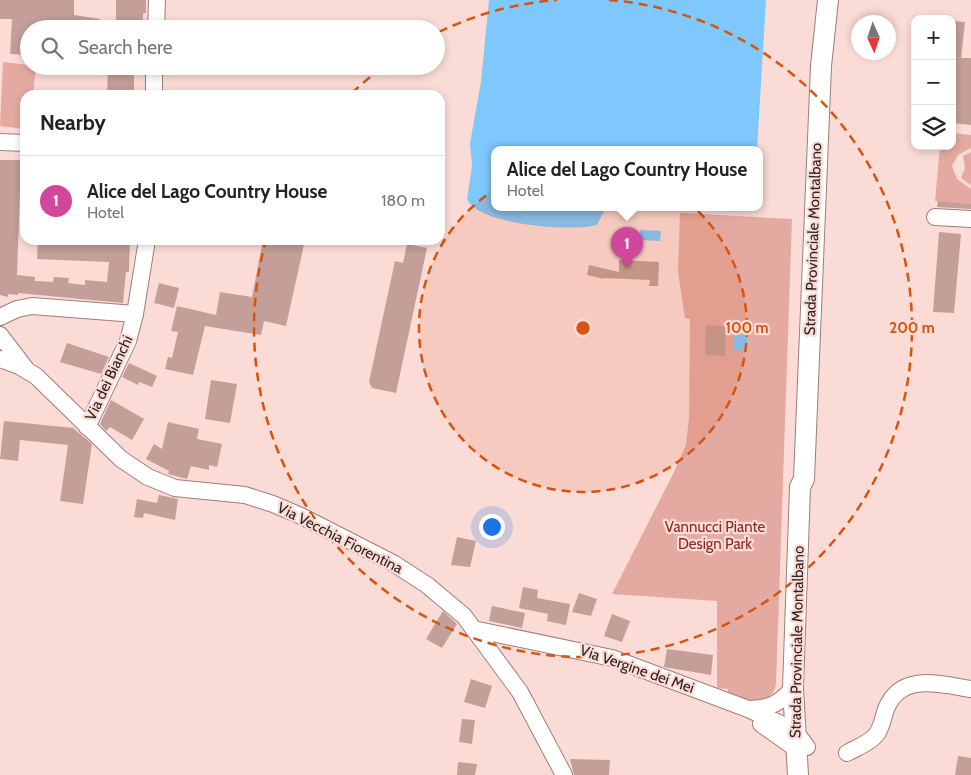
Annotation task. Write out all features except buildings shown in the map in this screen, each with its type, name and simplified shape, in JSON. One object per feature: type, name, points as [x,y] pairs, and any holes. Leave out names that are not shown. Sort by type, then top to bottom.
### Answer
[{"type":"main road","name":"Strada Provinciale Montalbano","points":[[798,775],[807,487],[804,479],[816,149],[821,66],[828,0]]},
{"type":"main road","name":"Strada Provinciale Montalbano","points":[[804,479],[800,487],[794,688],[799,742],[810,775]]},
{"type":"street","points":[[156,20],[157,0]]},
{"type":"street","points":[[154,75],[154,90]]},
{"type":"street","points":[[0,142],[20,143]]},
{"type":"street","points":[[935,217],[971,219]]},
{"type":"street","name":"Via dei Bianchi","points":[[87,427],[128,341],[135,314],[146,245]]},
{"type":"street","points":[[3,346],[6,315],[22,307],[38,306],[135,314]]},
{"type":"street","name":"Via Vecchia Fiorentina","points":[[3,346],[28,371],[45,384],[121,459],[162,484],[186,490],[245,495],[301,516],[393,563],[444,598],[473,629],[527,702],[564,775]]},
{"type":"street","name":"Via Vergine dei Mei","points":[[473,629],[600,654],[748,709],[799,742]]},
{"type":"street","points":[[847,753],[875,737],[892,699],[903,688],[913,684],[930,684],[971,689]]},
{"type":"street","name":"Via Vergine dei Mei","points":[[748,709],[760,709],[775,705],[794,688]]},
{"type":"street","name":"Via Vergine dei Mei","points":[[712,695],[772,731],[799,742]]},
{"type":"green space","points":[[3,62],[20,64],[20,75],[35,75],[34,90],[20,90],[20,128],[0,126]]},
{"type":"green space","points":[[956,133],[971,135],[971,148],[958,155],[952,166],[957,179],[971,189],[971,204],[935,201],[940,150],[956,150]]},
{"type":"green space","points":[[971,152],[971,185],[961,178],[965,168],[963,156]]},
{"type":"green space","name":"Vannucci Piante Design Park","points":[[680,213],[792,219],[776,684],[769,697],[763,700],[749,700],[728,694],[728,689],[717,688],[717,601],[612,594],[686,445],[689,419],[690,319],[685,318],[678,272]]},
{"type":"water","points":[[489,0],[766,0],[757,146],[491,146],[491,211],[604,211],[597,225],[568,228],[548,227],[506,220],[488,215],[475,208],[467,199],[472,166],[470,143],[481,82]]},
{"type":"water","points":[[640,230],[661,231],[660,241],[640,240]]},
{"type":"water","points":[[734,328],[748,328],[747,350],[733,350]]},
{"type":"place","name":"Alice del Lago Country House","points":[[627,268]]}]
